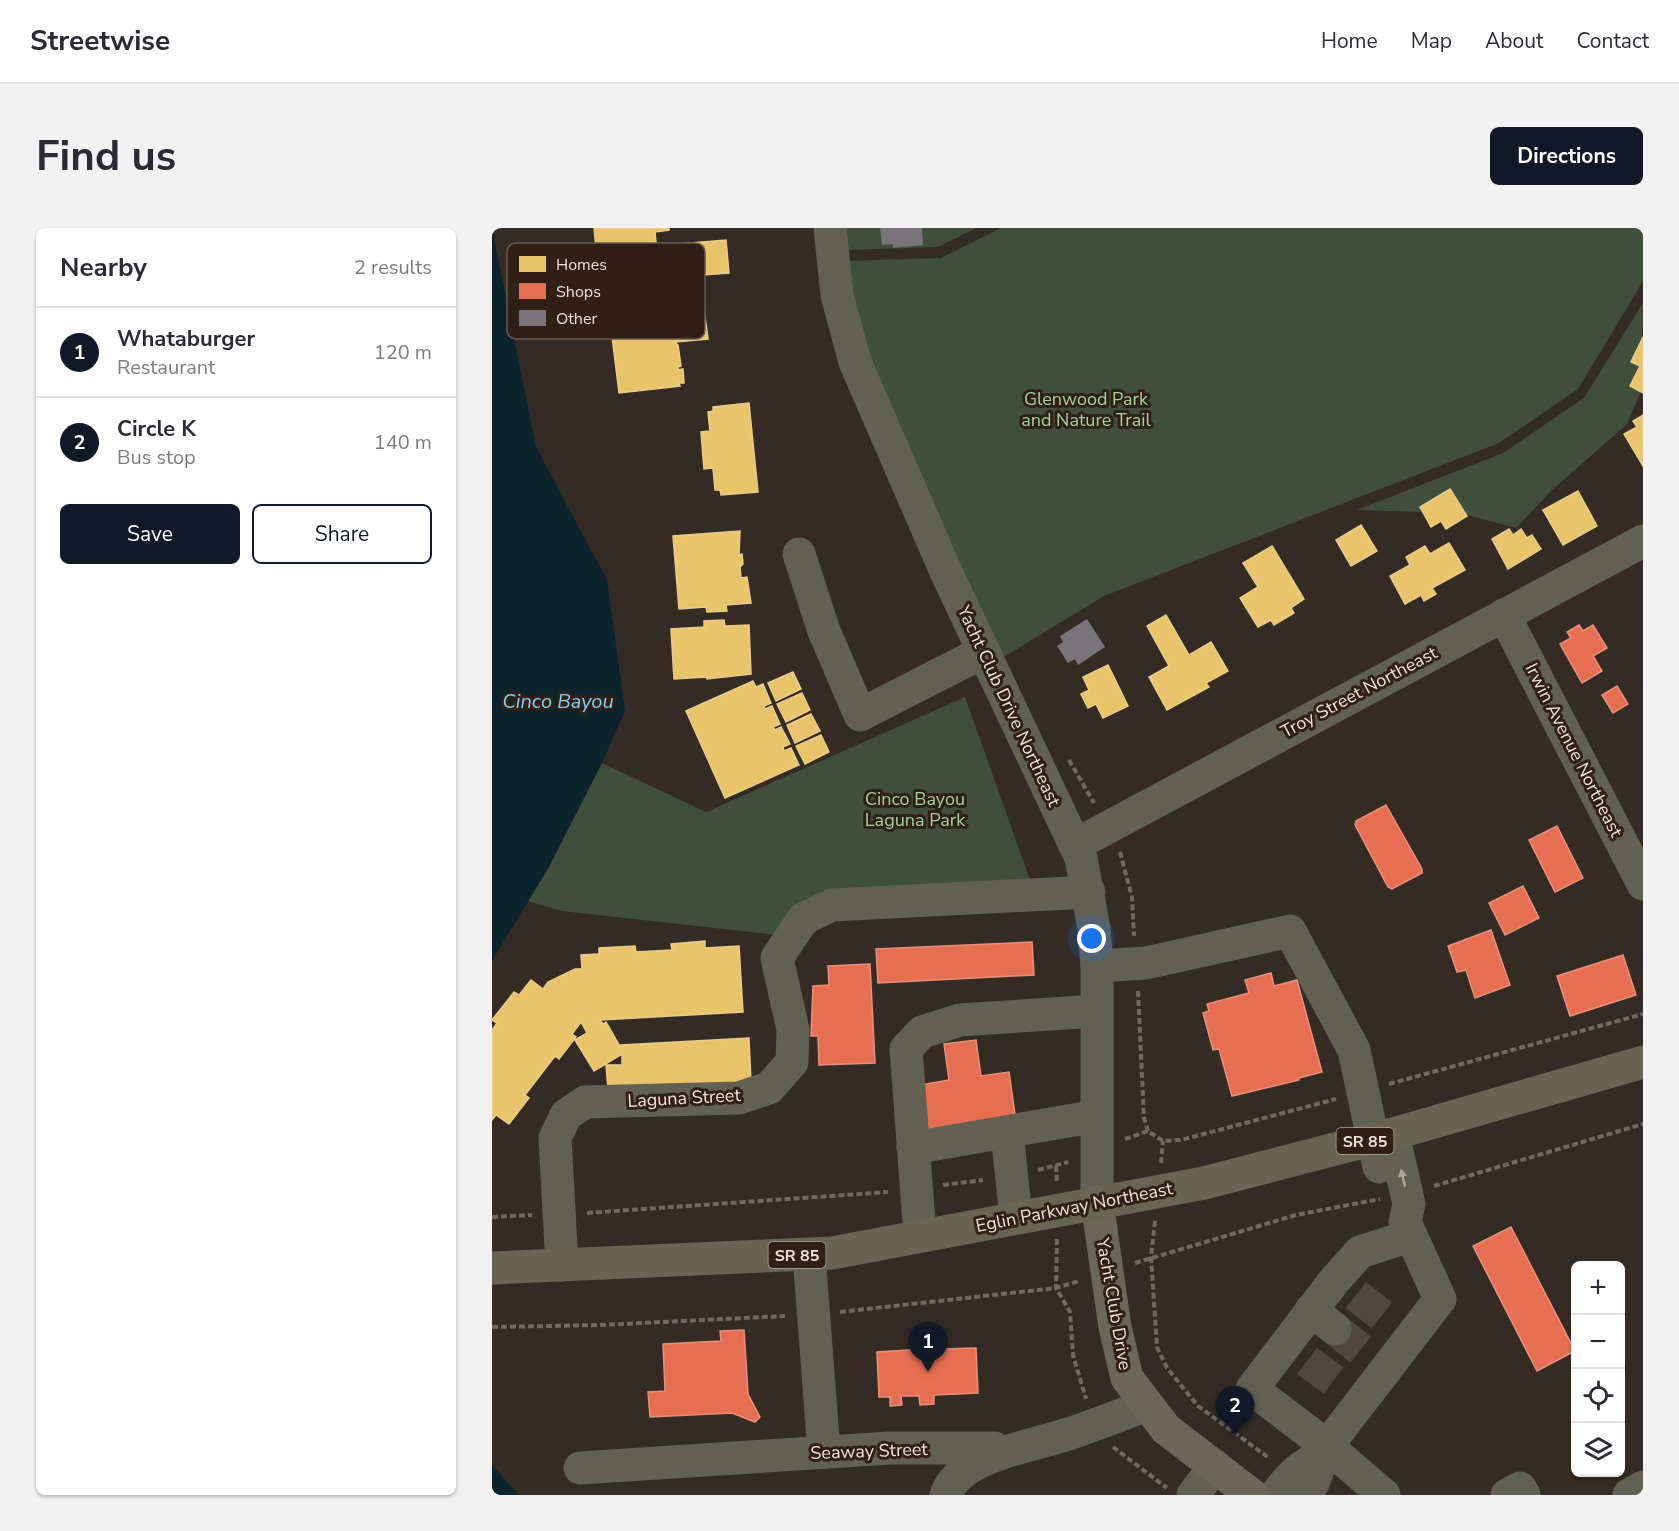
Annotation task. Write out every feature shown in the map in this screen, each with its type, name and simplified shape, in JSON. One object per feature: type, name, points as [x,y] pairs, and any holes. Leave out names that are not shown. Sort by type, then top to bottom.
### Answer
[{"type":"highway","name":"Eglin Parkway Northeast","points":[[492,1268],[832,1253],[1204,1183],[1383,1137],[1643,1062]]},
{"type":"main road","name":"Yacht Club Drive","points":[[1097,1202],[1115,1327],[1127,1378],[1166,1429],[1252,1495]]},
{"type":"street","name":"Yacht Club Drive Northeast","points":[[830,228],[837,295],[855,362],[983,652],[1081,858],[1089,892],[1097,966],[1097,1202]]},
{"type":"street","name":"Troy Street Northeast","points":[[1075,845],[1643,541]]},
{"type":"street","points":[[799,554],[824,631],[860,715],[983,652]]},
{"type":"street","name":"Irwin Avenue Northeast","points":[[1504,615],[1643,884]]},
{"type":"street","name":"Laguna Street","points":[[562,1265],[555,1138],[566,1115],[585,1102],[739,1098],[770,1088],[792,1062],[793,1030],[777,958],[803,919],[832,905],[1089,892]]},
{"type":"street","points":[[1097,966],[1146,963],[1290,931],[1354,1050],[1383,1137],[1388,1211],[1407,1229],[1440,1299],[1402,1331],[1353,1396],[1324,1452],[1319,1472],[1291,1488]]},
{"type":"street","points":[[920,1236],[906,1049],[922,1032],[960,1020],[1097,1011]]},
{"type":"street","points":[[913,1148],[1097,1116]]},
{"type":"street","points":[[1007,1131],[1016,1218]]},
{"type":"street","points":[[1384,1495],[1324,1452],[1252,1389],[1297,1352],[1345,1288],[1360,1252],[1407,1229]]},
{"type":"street","points":[[809,1255],[824,1452]]},
{"type":"street","name":"Seaway Street","points":[[580,1468],[890,1448],[994,1448],[999,1454],[1096,1424],[1147,1405]]},
{"type":"street","points":[[946,1495],[948,1489],[967,1470],[999,1454]]},
{"type":"street","points":[[1181,1492],[1215,1466]]},
{"type":"street","points":[[1629,1495],[1643,1487]]},
{"type":"street","points":[[1507,1495],[1520,1488],[1524,1495]]},
{"type":"path","points":[[1163,1141],[1151,1257],[1157,1347],[1167,1368],[1198,1406],[1291,1488]]},
{"type":"path","points":[[1056,1166],[1056,1288],[1070,1312],[1073,1355],[1079,1380],[1096,1424],[1112,1446],[1181,1492]]},
{"type":"path","points":[[492,1327],[601,1325]]},
{"type":"green space","points":[[845,228],[976,228],[938,247],[846,250]]},
{"type":"green space","name":"Glenwood Park and Nature Trail","points":[[1001,228],[1643,228],[1643,281],[1578,389],[1499,443],[1104,596],[1002,658],[885,408],[841,261],[941,258]]},
{"type":"green space","points":[[1643,303],[1641,391],[1627,424],[1552,490],[1516,528],[1460,513],[1357,510],[1503,453],[1584,398]]},
{"type":"green space","name":"Cinco Bayou Laguna Park","points":[[965,697],[1030,880],[878,895],[778,935],[562,911],[528,901],[602,763],[706,812]]},
{"type":"water","name":"Cinco Bayou","points":[[492,229],[507,303],[507,339],[514,339],[536,447],[607,580],[625,711],[602,763],[549,867],[492,961]]},
{"type":"water","points":[[492,1465],[519,1495],[492,1495]]},
{"type":"building: Homes","points":[[594,228],[669,228],[669,230],[655,232],[656,242],[596,243]]},
{"type":"building: Homes","points":[[726,240],[729,273],[705,275],[705,243],[690,243]]},
{"type":"building: Homes","points":[[705,316],[708,339],[675,342],[678,345],[681,366],[678,370],[683,369],[684,383],[679,383],[680,386],[619,393],[612,339],[705,339]]},
{"type":"building: Homes","points":[[1643,337],[1643,393],[1630,386],[1640,366],[1631,362]]},
{"type":"building: Homes","points":[[749,403],[758,492],[721,495],[720,490],[715,490],[713,468],[704,469],[701,432],[710,431],[708,412],[713,411],[713,407]]},
{"type":"building: Homes","points":[[1643,415],[1643,466],[1624,434],[1637,427],[1633,421]]},
{"type":"building: Homes","points":[[1450,489],[1467,516],[1446,529],[1441,521],[1431,527],[1420,507]]},
{"type":"building: Homes","points":[[1578,491],[1597,526],[1563,545],[1543,510]]},
{"type":"building: Homes","points":[[1361,525],[1377,551],[1351,566],[1336,540]]},
{"type":"building: Homes","points":[[1509,529],[1513,535],[1521,529],[1527,538],[1532,535],[1541,549],[1508,569],[1492,539]]},
{"type":"building: Homes","points":[[740,531],[739,555],[742,554],[743,564],[740,567],[741,578],[747,577],[751,603],[726,605],[727,611],[707,612],[706,607],[679,609],[673,536]]},
{"type":"building: Homes","points":[[1449,543],[1465,570],[1432,588],[1436,594],[1424,601],[1421,595],[1405,604],[1390,576],[1410,565],[1406,557],[1425,546],[1430,554]]},
{"type":"building: Homes","points":[[1272,546],[1304,599],[1291,608],[1294,613],[1274,625],[1271,620],[1258,627],[1240,598],[1258,587],[1243,563]]},
{"type":"building: Homes","points":[[1166,615],[1189,655],[1211,642],[1228,671],[1206,683],[1209,687],[1167,710],[1149,677],[1169,666],[1147,626]]},
{"type":"building: Homes","points":[[724,620],[725,626],[749,625],[751,674],[707,679],[707,677],[674,679],[671,629],[704,627],[704,621]]},
{"type":"building: Homes","points":[[1108,665],[1128,706],[1103,718],[1096,704],[1088,708],[1081,694],[1089,690],[1083,677]]},
{"type":"building: Homes","points":[[793,672],[801,689],[776,701],[768,683]]},
{"type":"building: Homes","points":[[753,681],[756,687],[763,684],[771,703],[764,706],[765,709],[772,706],[780,724],[773,727],[775,730],[781,727],[790,744],[783,747],[784,751],[791,748],[799,765],[725,798],[686,711]]},
{"type":"building: Homes","points":[[802,693],[810,710],[786,722],[777,704]]},
{"type":"building: Homes","points":[[811,714],[820,731],[795,743],[787,725]]},
{"type":"building: Homes","points":[[821,735],[829,752],[805,764],[796,746]]},
{"type":"building: Homes","points":[[705,941],[705,948],[739,946],[743,1012],[600,1020],[603,1024],[606,1022],[621,1048],[621,1045],[749,1038],[751,1082],[608,1089],[606,1065],[622,1065],[622,1054],[594,1071],[575,1040],[587,1033],[581,1022],[572,1034],[576,1037],[559,1059],[555,1056],[525,1095],[529,1098],[509,1124],[496,1115],[492,1120],[492,1030],[497,1023],[492,1020],[514,992],[519,995],[531,980],[543,989],[548,982],[575,969],[582,969],[581,955],[599,954],[599,948],[635,946],[636,952],[672,950],[671,944]]},
{"type":"building: Shops","points":[[1579,625],[1583,631],[1593,625],[1607,648],[1593,656],[1602,671],[1582,683],[1560,644],[1571,638],[1567,632]]},
{"type":"building: Shops","points":[[1617,686],[1628,704],[1613,713],[1602,695]]},
{"type":"building: Shops","points":[[1386,805],[1422,869],[1422,873],[1392,889],[1388,887],[1355,825],[1356,821]]},
{"type":"building: Shops","points":[[1557,826],[1583,878],[1555,892],[1529,840]]},
{"type":"building: Shops","points":[[1523,886],[1539,918],[1505,935],[1489,903]]},
{"type":"building: Shops","points":[[1491,930],[1510,985],[1475,998],[1466,970],[1457,972],[1448,946]]},
{"type":"building: Shops","points":[[1032,942],[1034,975],[878,983],[876,949]]},
{"type":"building: Shops","points":[[1623,955],[1636,995],[1570,1016],[1557,976]]},
{"type":"building: Shops","points":[[870,964],[875,1063],[819,1065],[818,1036],[811,1036],[813,986],[829,985],[828,966]]},
{"type":"building: Shops","points":[[1271,973],[1274,986],[1297,980],[1322,1072],[1299,1078],[1299,1080],[1232,1096],[1219,1049],[1213,1050],[1203,1013],[1209,1011],[1207,1004],[1249,993],[1245,980]]},
{"type":"building: Shops","points":[[976,1040],[981,1076],[1009,1072],[1016,1121],[928,1134],[920,1085],[949,1080],[944,1044]]},
{"type":"building: Shops","points":[[1511,1227],[1571,1343],[1571,1353],[1537,1371],[1473,1246]]},
{"type":"building: Shops","points":[[744,1330],[748,1394],[760,1417],[755,1422],[732,1413],[650,1417],[648,1392],[665,1391],[663,1344],[721,1341],[720,1331]]},
{"type":"building: Shops","points":[[942,1344],[942,1349],[976,1348],[978,1393],[934,1395],[934,1404],[920,1405],[919,1396],[901,1396],[902,1405],[890,1406],[890,1397],[879,1397],[877,1352],[926,1349],[926,1345]]},
{"type":"building: Other","points":[[880,228],[922,228],[923,245],[893,248],[893,244],[882,245]]},
{"type":"building: Other","points":[[1087,619],[1105,647],[1078,665],[1075,659],[1068,663],[1057,646],[1063,642],[1060,636]]},
{"type":"tunnel","points":[[1356,1295],[1394,1325]]},
{"type":"tunnel","points":[[1335,1329],[1371,1358]]},
{"type":"tunnel","points":[[1307,1361],[1345,1389]]},
{"type":"place","name":"Whataburger","points":[[928,1372]]},
{"type":"place","name":"Circle K","points":[[1235,1436]]}]
